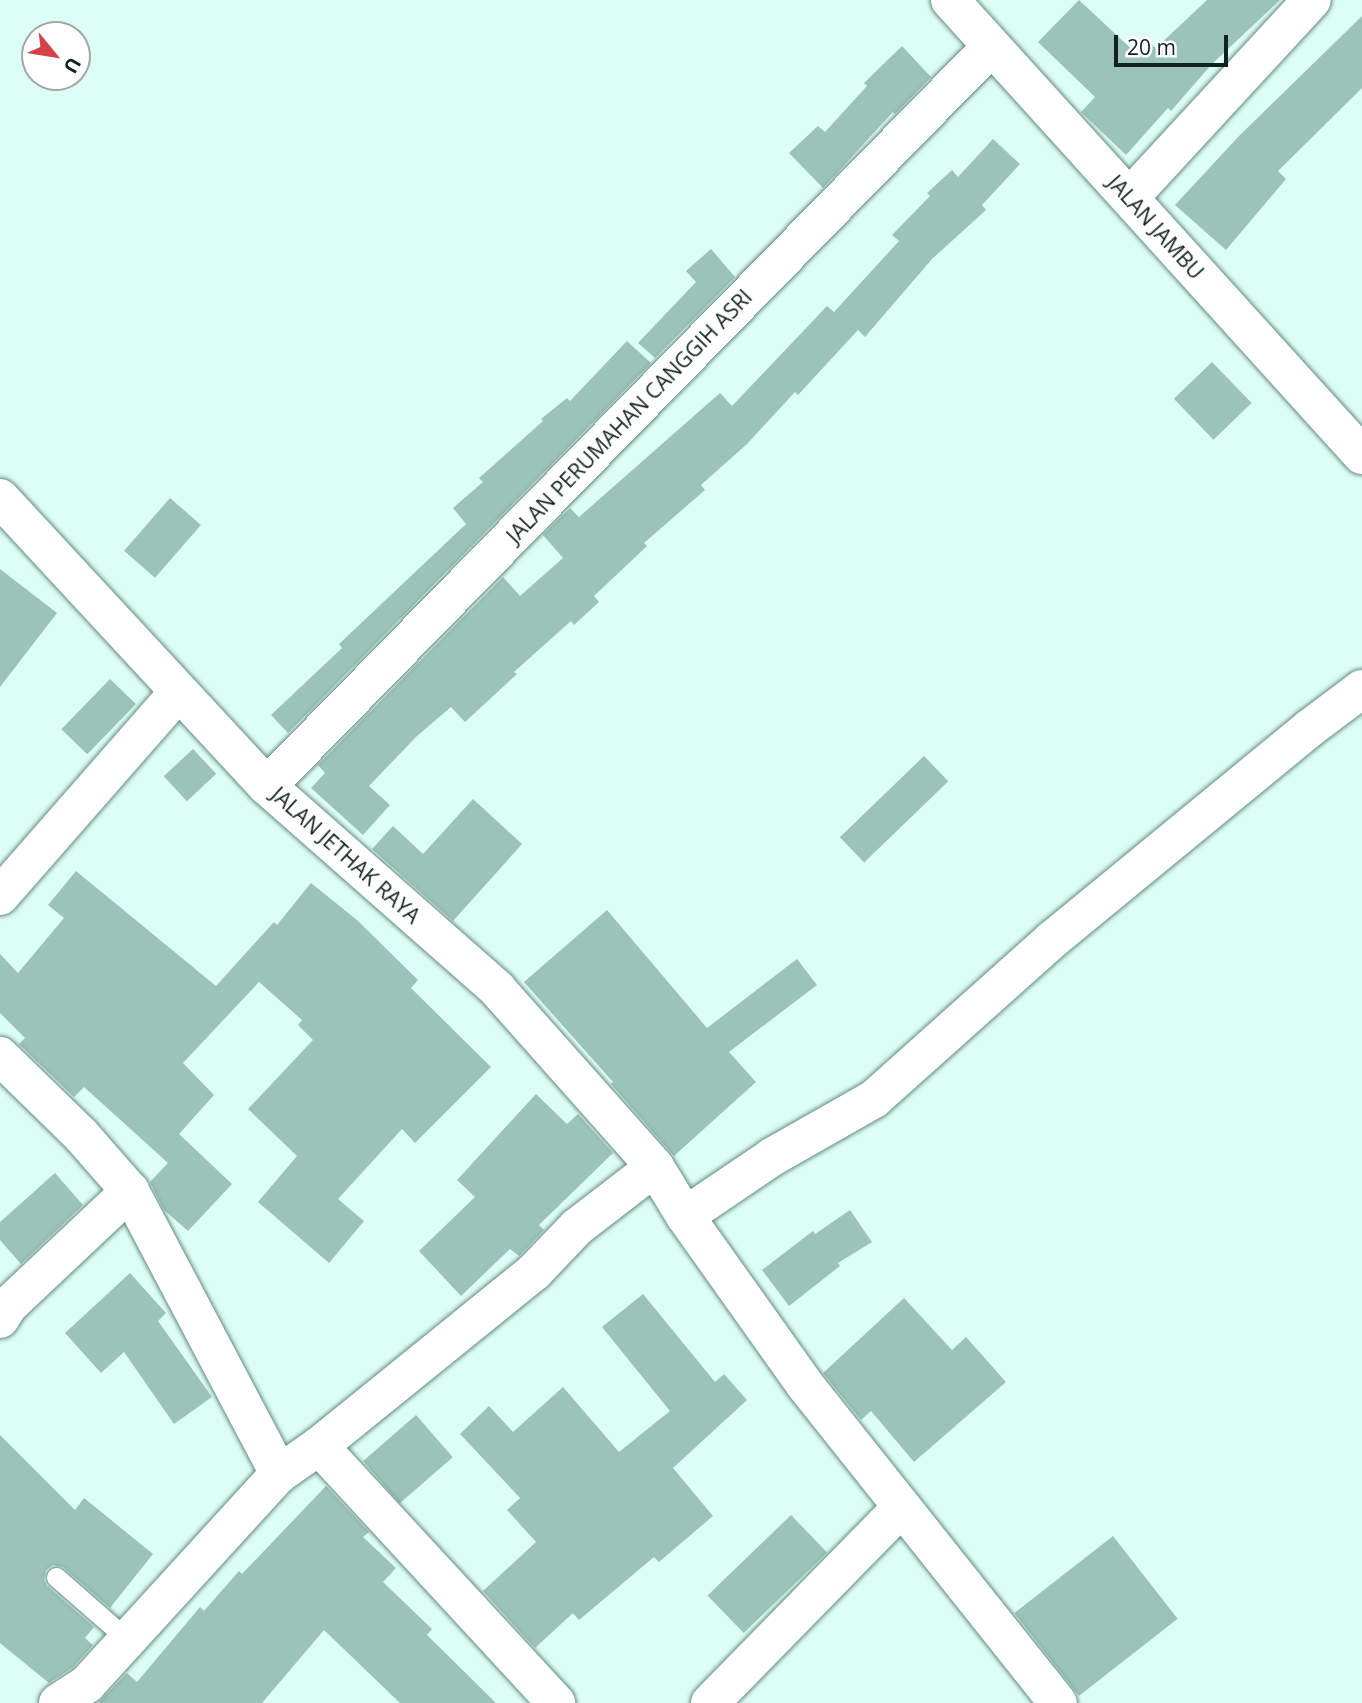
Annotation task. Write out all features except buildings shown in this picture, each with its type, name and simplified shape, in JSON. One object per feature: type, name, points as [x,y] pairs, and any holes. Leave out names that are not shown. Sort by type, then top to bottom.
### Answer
[{"type":"street","name":"JALAN JAMBU","points":[[950,0],[1362,455]]},
{"type":"street","points":[[1130,197],[1312,0]]},
{"type":"street","name":"JALAN PERUMAHAN CANGGIH ASRI","points":[[267,786],[991,47]]},
{"type":"street","name":"JALAN JETHAK RAYA","points":[[0,498],[267,786],[497,989],[655,1167],[685,1216],[805,1385],[1058,1703]]},
{"type":"street","points":[[685,1216],[772,1157],[874,1099],[1053,939],[1310,728],[1362,690]]},
{"type":"street","points":[[0,896],[178,693]]},
{"type":"street","points":[[1,1059],[80,1135],[130,1191],[279,1474]]},
{"type":"street","points":[[83,1697],[127,1639],[279,1474],[319,1446],[534,1272],[577,1227],[613,1196],[655,1167]]},
{"type":"street","points":[[0,1320],[8,1306],[130,1191]]},
{"type":"street","points":[[319,1446],[556,1703]]},
{"type":"street","points":[[710,1703],[902,1507]]},
{"type":"lane","points":[[56,1577],[127,1639]]}]
